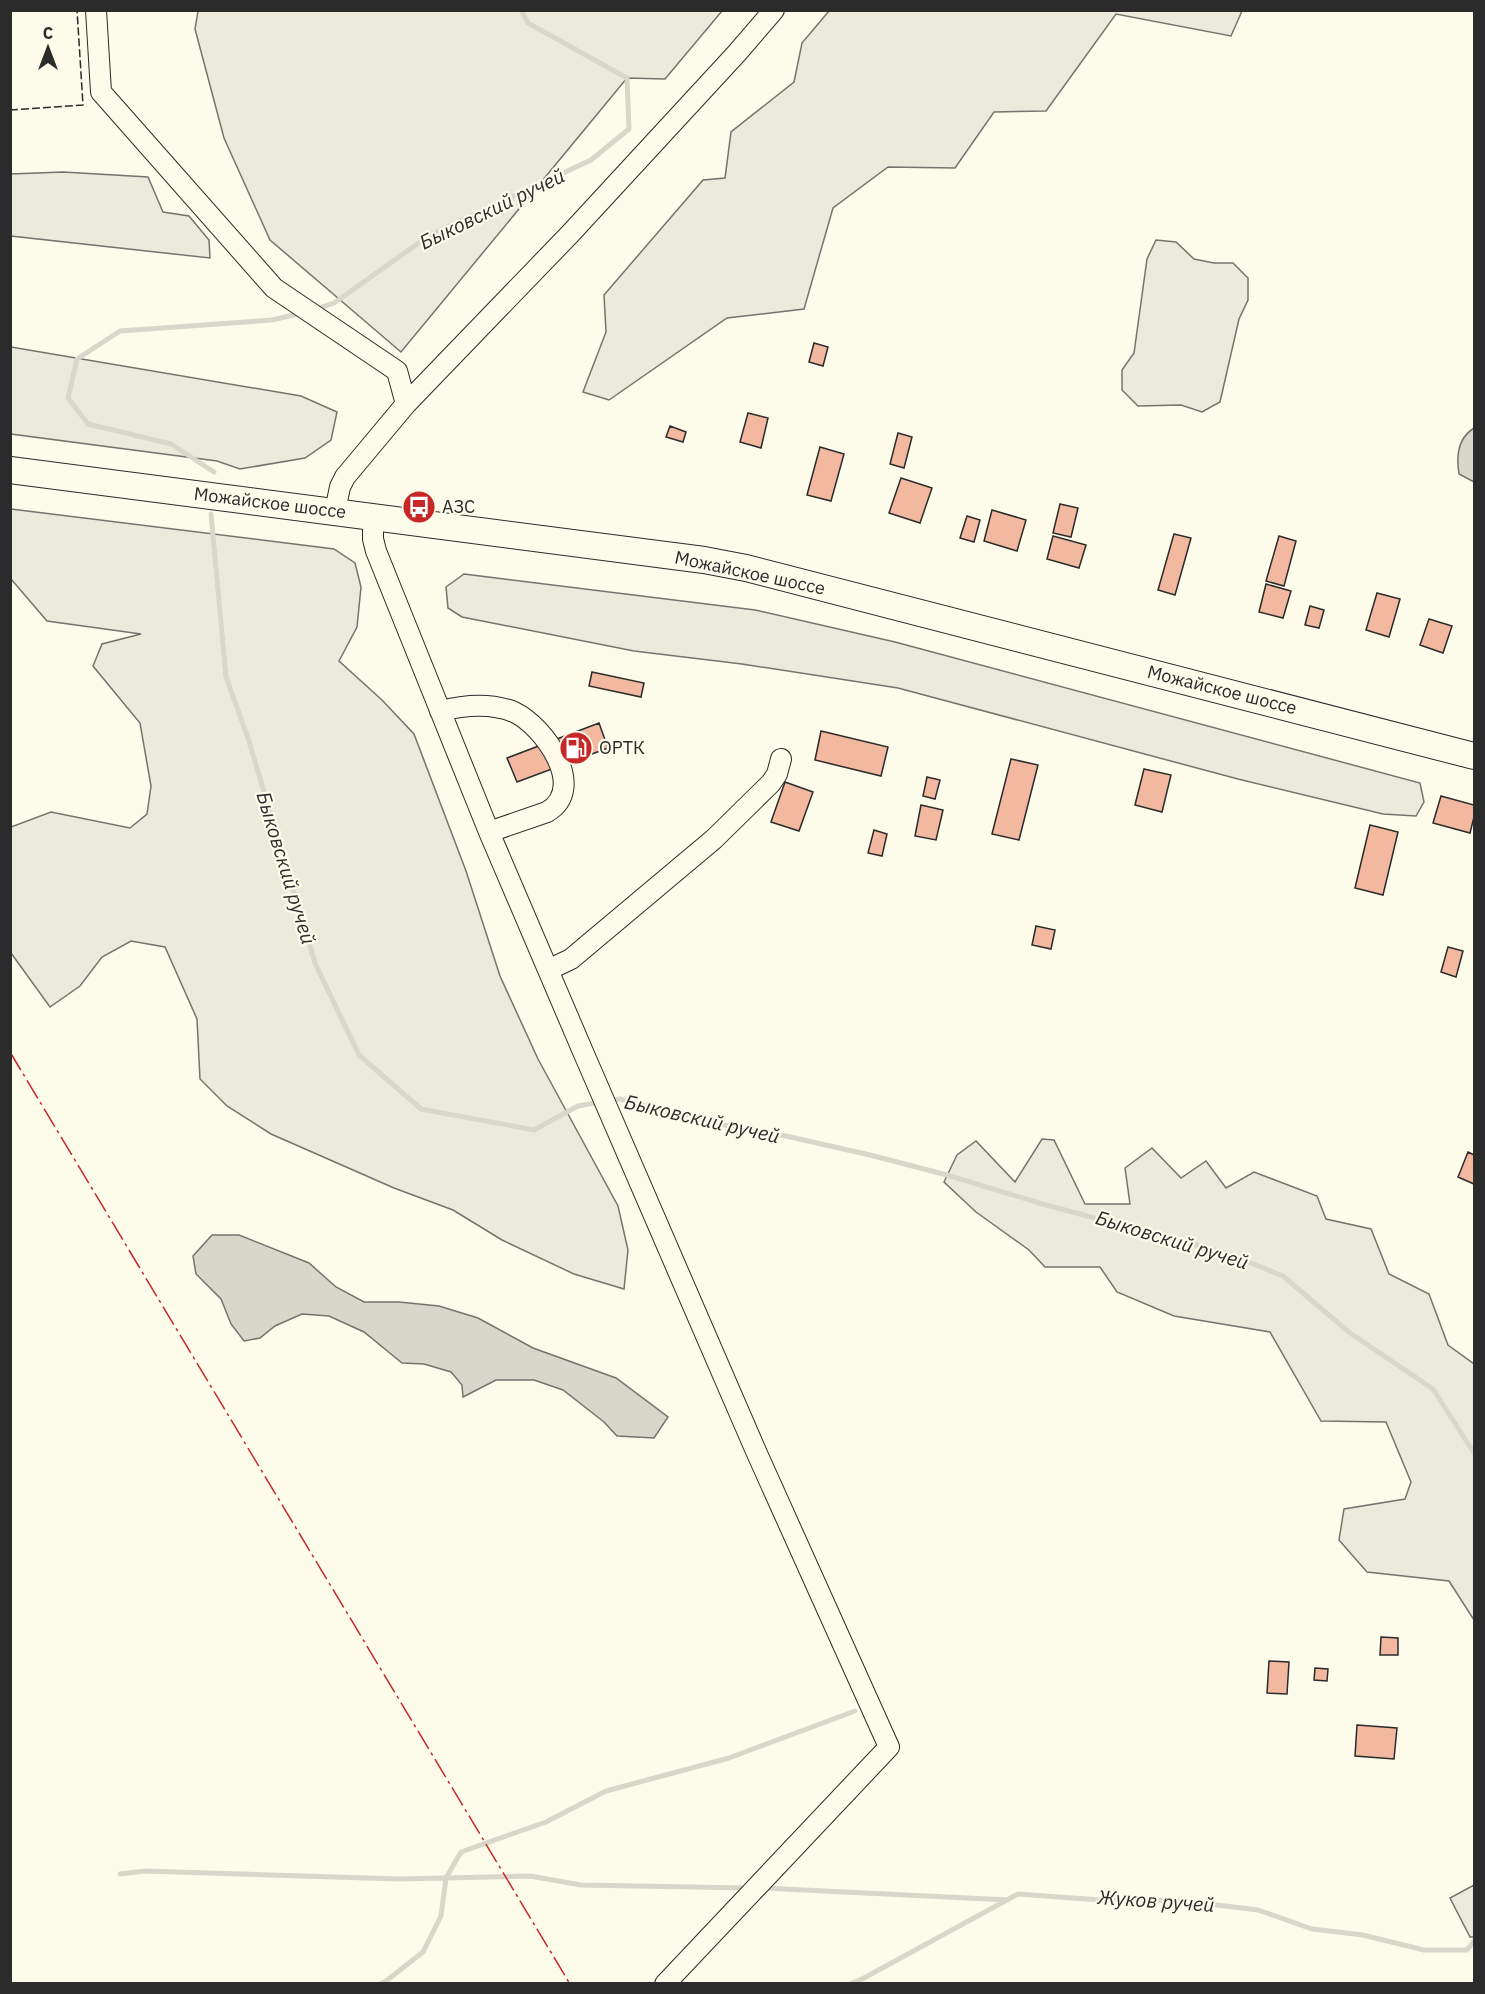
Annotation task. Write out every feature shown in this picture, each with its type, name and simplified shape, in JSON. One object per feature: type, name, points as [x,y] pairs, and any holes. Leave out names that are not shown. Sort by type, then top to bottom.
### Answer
[{"type":"main road","name":"Можайское шоссе","points":[[10,470],[704,560],[746,568],[1474,756]]},
{"type":"street","points":[[96,10],[101,92],[274,288],[397,371],[406,404]]},
{"type":"street","points":[[335,511],[345,477],[406,404],[570,234],[774,10]]},
{"type":"street","points":[[373,517],[375,551],[489,832],[755,1449],[889,1747],[665,1983]]},
{"type":"street","points":[[440,711],[463,705],[478,705],[515,712],[541,732],[549,742],[560,766],[563,794],[556,807],[489,832]]},
{"type":"street","points":[[548,970],[571,959],[714,839],[771,783],[777,774],[781,759]]},
{"type":"shaded area","points":[[198,10],[722,11],[665,79],[627,78],[401,352],[270,240],[224,138],[195,29]]},
{"type":"shaded area","points":[[829,11],[1242,11],[1231,36],[1116,14],[1046,111],[994,112],[955,168],[888,167],[833,208],[804,309],[727,318],[609,400],[583,392],[606,332],[604,295],[703,180],[725,178],[731,132],[794,82],[802,43]]},
{"type":"shaded area","points":[[63,172],[148,177],[163,212],[189,216],[209,240],[210,258],[11,236],[11,174]]},
{"type":"shaded area","points":[[1156,240],[1176,242],[1194,259],[1214,263],[1233,263],[1248,278],[1248,300],[1239,319],[1220,402],[1202,412],[1181,405],[1138,406],[1122,390],[1122,370],[1134,353],[1147,259]]},
{"type":"shaded area","points":[[11,347],[301,396],[337,412],[331,440],[305,458],[240,469],[217,461],[11,434]]},
{"type":"shaded area","points":[[1474,428],[1474,482],[1459,474],[1458,461],[1461,442]]},
{"type":"shaded area","points":[[11,509],[334,549],[355,563],[361,587],[357,627],[339,661],[382,700],[414,734],[466,871],[500,976],[538,1059],[618,1206],[628,1250],[624,1289],[574,1274],[502,1240],[453,1210],[394,1188],[271,1134],[227,1106],[200,1079],[197,1019],[165,947],[131,941],[102,957],[80,986],[50,1007],[11,953],[11,827],[51,812],[130,828],[147,814],[151,786],[140,723],[93,666],[102,644],[141,634],[47,621],[11,579]]},
{"type":"shaded area","points":[[464,574],[755,610],[895,642],[1420,783],[1424,802],[1416,816],[1383,814],[1238,779],[898,688],[742,664],[634,651],[462,617],[448,608],[446,587]]},
{"type":"shaded area","points":[[1042,1139],[1054,1140],[1085,1204],[1130,1204],[1125,1168],[1152,1148],[1181,1178],[1206,1161],[1226,1188],[1254,1172],[1317,1196],[1326,1219],[1371,1229],[1389,1274],[1429,1294],[1448,1345],[1474,1364],[1474,1620],[1449,1581],[1367,1572],[1339,1540],[1344,1509],[1405,1499],[1411,1482],[1386,1422],[1321,1421],[1270,1332],[1174,1316],[1117,1292],[1100,1267],[1045,1267],[1029,1250],[976,1212],[944,1182],[957,1155],[976,1141],[1015,1182]]},
{"type":"shaded area","points":[[212,1235],[239,1235],[309,1263],[336,1287],[364,1302],[399,1302],[439,1306],[478,1318],[533,1348],[616,1378],[668,1417],[654,1438],[617,1436],[604,1422],[563,1390],[534,1380],[496,1380],[463,1397],[462,1385],[451,1372],[424,1364],[402,1363],[364,1332],[329,1316],[302,1314],[275,1326],[260,1338],[244,1341],[231,1324],[221,1299],[196,1274],[193,1256]]},
{"type":"shaded area","points":[[1474,1885],[1474,1937],[1470,1937],[1450,1898]]},
{"type":"building","points":[[814,343],[828,347],[823,366],[809,362]]},
{"type":"building","points":[[748,413],[768,418],[761,448],[740,442]]},
{"type":"building","points":[[670,426],[686,432],[683,442],[666,437]]},
{"type":"building","points":[[898,433],[912,437],[904,468],[890,464]]},
{"type":"building","points":[[820,447],[844,454],[831,501],[807,495]]},
{"type":"building","points":[[901,478],[932,488],[920,523],[889,513]]},
{"type":"building","points":[[1060,504],[1078,508],[1071,537],[1053,533]]},
{"type":"building","points":[[992,510],[1026,520],[1017,551],[984,541]]},
{"type":"building","points":[[967,516],[980,520],[974,542],[960,538]]},
{"type":"building","points":[[1174,534],[1191,538],[1175,595],[1158,590]]},
{"type":"building","points":[[1053,536],[1086,545],[1079,568],[1047,559]]},
{"type":"building","points":[[1279,536],[1296,541],[1284,586],[1266,581]]},
{"type":"building","points":[[1266,584],[1291,591],[1283,618],[1259,612]]},
{"type":"building","points":[[1377,593],[1400,599],[1389,637],[1366,630]]},
{"type":"building","points":[[1310,606],[1324,610],[1319,628],[1305,625]]},
{"type":"building","points":[[1429,619],[1452,626],[1443,653],[1420,645]]},
{"type":"building","points":[[592,672],[644,683],[641,697],[589,686]]},
{"type":"building","points":[[599,723],[608,748],[517,782],[507,758]]},
{"type":"building","points":[[821,731],[888,747],[881,776],[815,760]]},
{"type":"building","points":[[1011,759],[1038,765],[1019,840],[992,834]]},
{"type":"building","points":[[1144,769],[1171,775],[1162,812],[1135,805]]},
{"type":"building","points":[[927,777],[940,780],[935,799],[923,796]]},
{"type":"building","points":[[785,782],[813,792],[799,831],[771,822]]},
{"type":"building","points":[[1441,796],[1474,805],[1470,833],[1433,823]]},
{"type":"building","points":[[921,805],[943,810],[936,840],[915,836]]},
{"type":"building","points":[[1370,825],[1398,832],[1383,895],[1355,888]]},
{"type":"building","points":[[874,830],[887,834],[882,856],[868,853]]},
{"type":"building","points":[[1036,926],[1055,930],[1051,949],[1032,945]]},
{"type":"building","points":[[1448,947],[1463,951],[1456,977],[1441,972]]},
{"type":"building","points":[[1468,1152],[1474,1155],[1474,1184],[1458,1177]]},
{"type":"building","points":[[1381,1637],[1398,1638],[1398,1655],[1380,1655]]},
{"type":"building","points":[[1269,1661],[1289,1662],[1287,1694],[1267,1693]]},
{"type":"building","points":[[1315,1668],[1328,1669],[1327,1681],[1314,1680]]},
{"type":"building","points":[[1357,1725],[1397,1728],[1394,1759],[1355,1756]]},
{"type":"waterway","name":"Быковский ручей","points":[[313,310],[334,303],[430,235],[591,160],[629,129],[627,78],[528,23],[521,10]]},
{"type":"waterway","name":"Быковский ручей","points":[[214,472],[171,444],[88,424],[68,398],[77,359],[120,331],[272,320],[302,313]]},
{"type":"waterway","name":"Быковский ручей","points":[[211,514],[226,677],[248,738],[315,963],[359,1055],[421,1109],[534,1130],[578,1106],[600,1102]]},
{"type":"waterway","name":"Быковский ручей","points":[[610,1100],[620,1099],[696,1120],[786,1136],[947,1175],[1046,1205],[1226,1253],[1283,1276],[1350,1333],[1433,1389],[1474,1453]]},
{"type":"waterway","points":[[380,1984],[423,1952],[441,1916],[446,1878],[461,1852],[546,1822],[606,1791],[729,1758],[855,1711]]},
{"type":"waterway","points":[[120,1874],[145,1871],[400,1879],[530,1876],[581,1885],[748,1888]]},
{"type":"waterway","points":[[763,1888],[1008,1900]]},
{"type":"waterway","name":"Жуков ручей","points":[[850,1984],[1018,1894],[1100,1900],[1176,1900],[1258,1910],[1312,1929],[1363,1935],[1424,1950],[1467,1950],[1474,1941]]},
{"type":"fence","points":[[10,110],[83,105],[77,10]]},
{"type":"power","points":[[10,1052],[570,1984]]},
{"type":"place","name":"АЗС","points":[[419,507]]},
{"type":"place","name":"ОРТК","points":[[576,748]]}]
